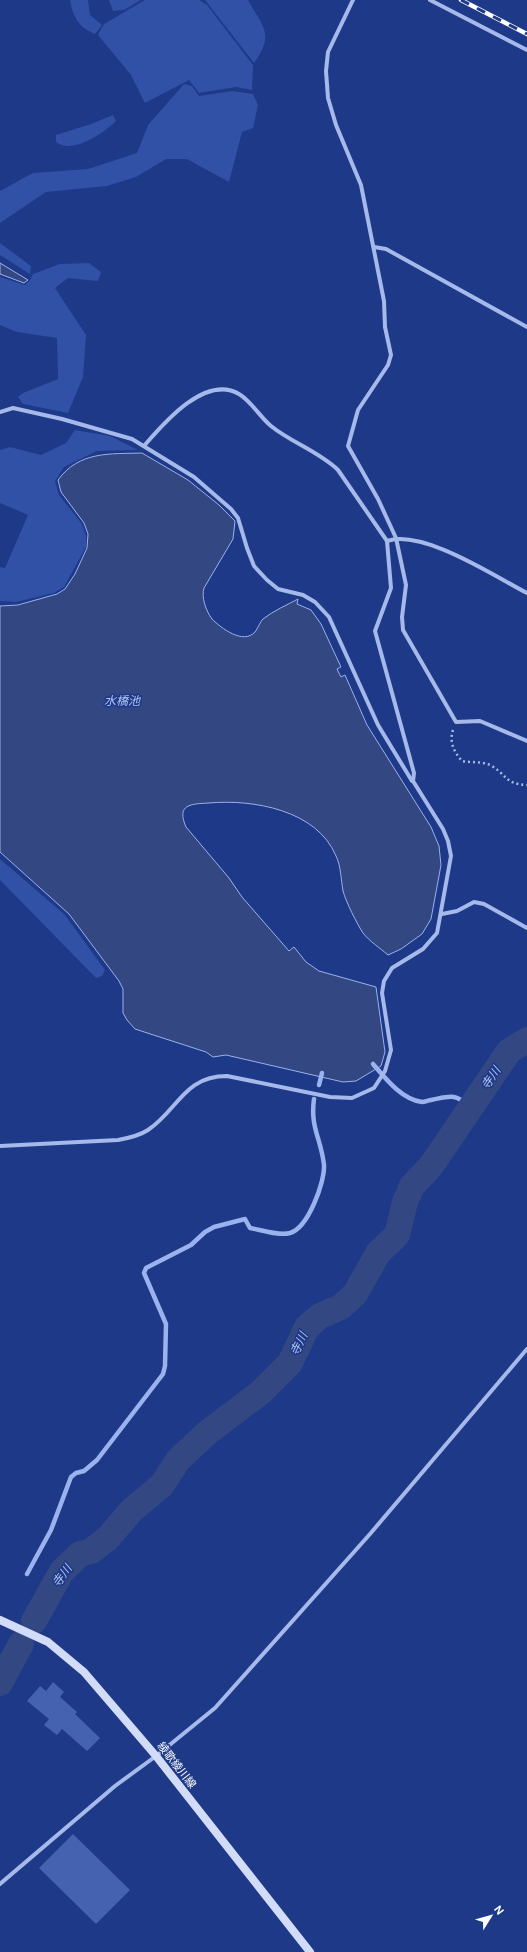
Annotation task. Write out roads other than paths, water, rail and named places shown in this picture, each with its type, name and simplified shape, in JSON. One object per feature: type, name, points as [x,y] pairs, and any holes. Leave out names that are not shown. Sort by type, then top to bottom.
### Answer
[{"type":"main road","name":"綾歌綾川線","points":[[0,1620],[48,1642],[84,1672],[156,1756],[310,1952]]},
{"type":"street","points":[[353,0],[328,52],[326,71],[327,91],[336,125],[361,185],[374,247],[391,355],[388,365],[358,410],[348,446],[378,499],[396,538],[406,585],[402,617],[403,630],[456,722],[480,721],[527,741]]},
{"type":"street","points":[[430,0],[527,50]]},
{"type":"street","points":[[374,247],[386,249],[527,327]]},
{"type":"street","points":[[144,446],[173,414],[193,400],[206,393],[219,389],[230,390],[240,394],[271,427],[333,465],[387,541],[391,588],[375,631],[414,773],[413,781]]},
{"type":"street","points":[[0,412],[13,408],[46,415],[132,439],[194,477],[231,509],[238,518],[254,566],[278,589],[304,595],[315,602],[329,617],[378,725],[443,829],[448,841],[451,856],[442,914],[437,933],[431,942],[423,949],[392,968],[384,980],[382,993],[391,1050],[390,1060],[374,1088],[352,1098],[330,1097],[227,1076],[218,1076],[197,1083],[186,1091],[159,1121],[147,1131],[134,1137],[118,1140],[0,1146]]},
{"type":"street","points":[[387,541],[396,538],[417,541],[450,552],[527,593]]},
{"type":"street","points":[[442,914],[457,911],[474,902],[484,904],[527,928]]},
{"type":"street","points":[[0,1884],[115,1786],[156,1756],[215,1708],[370,1534],[527,1348]]},
{"type":"water","points":[[0,263],[28,280],[24,283],[0,274]]},
{"type":"water","name":"水橋池","points":[[142,453],[188,480],[219,505],[235,521],[233,539],[203,592],[205,604],[212,619],[232,634],[244,637],[250,636],[255,632],[262,620],[267,616],[298,599],[297,604],[311,610],[321,624],[341,667],[337,669],[341,677],[345,675],[367,725],[431,827],[439,846],[441,865],[431,919],[422,934],[401,949],[388,955],[368,939],[363,933],[344,896],[338,860],[327,840],[314,828],[299,818],[282,811],[245,803],[226,802],[196,804],[187,807],[184,810],[183,819],[186,827],[229,878],[242,897],[289,951],[294,947],[306,962],[319,971],[376,987],[385,1052],[381,1066],[356,1081],[343,1082],[226,1055],[213,1057],[206,1052],[135,1029],[123,1013],[123,989],[119,981],[69,914],[0,852],[0,606],[18,605],[57,594],[65,589],[75,574],[87,548],[88,534],[84,523],[61,492],[58,480],[66,471],[85,459],[96,456],[107,454]]},
{"type":"waterway","name":"寺川","points":[[34,1621],[62,1571],[80,1554],[91,1551],[107,1539],[132,1510],[162,1485],[178,1460],[207,1433],[261,1392],[290,1363],[307,1327],[320,1316],[341,1307],[355,1294],[378,1253],[397,1235],[405,1202],[412,1186],[431,1166],[509,1051],[527,1040]]},
{"type":"waterway","points":[[373,1064],[394,1088],[408,1097],[423,1102],[443,1097],[452,1097],[460,1099],[471,1107]]},
{"type":"waterway","points":[[319,1085],[322,1073]]},
{"type":"waterway","points":[[27,1574],[51,1530],[71,1477],[76,1473],[84,1471],[97,1460],[163,1374],[165,1366],[166,1324],[144,1273],[146,1268],[191,1245],[205,1232],[214,1227],[245,1219],[250,1228],[285,1234],[297,1229],[303,1223],[314,1204],[324,1173],[323,1156],[313,1118],[314,1099]]},
{"type":"waterway","name":"寺川","points":[[0,1683],[21,1644]]},
{"type":"railway","points":[[461,0],[527,34]]}]
